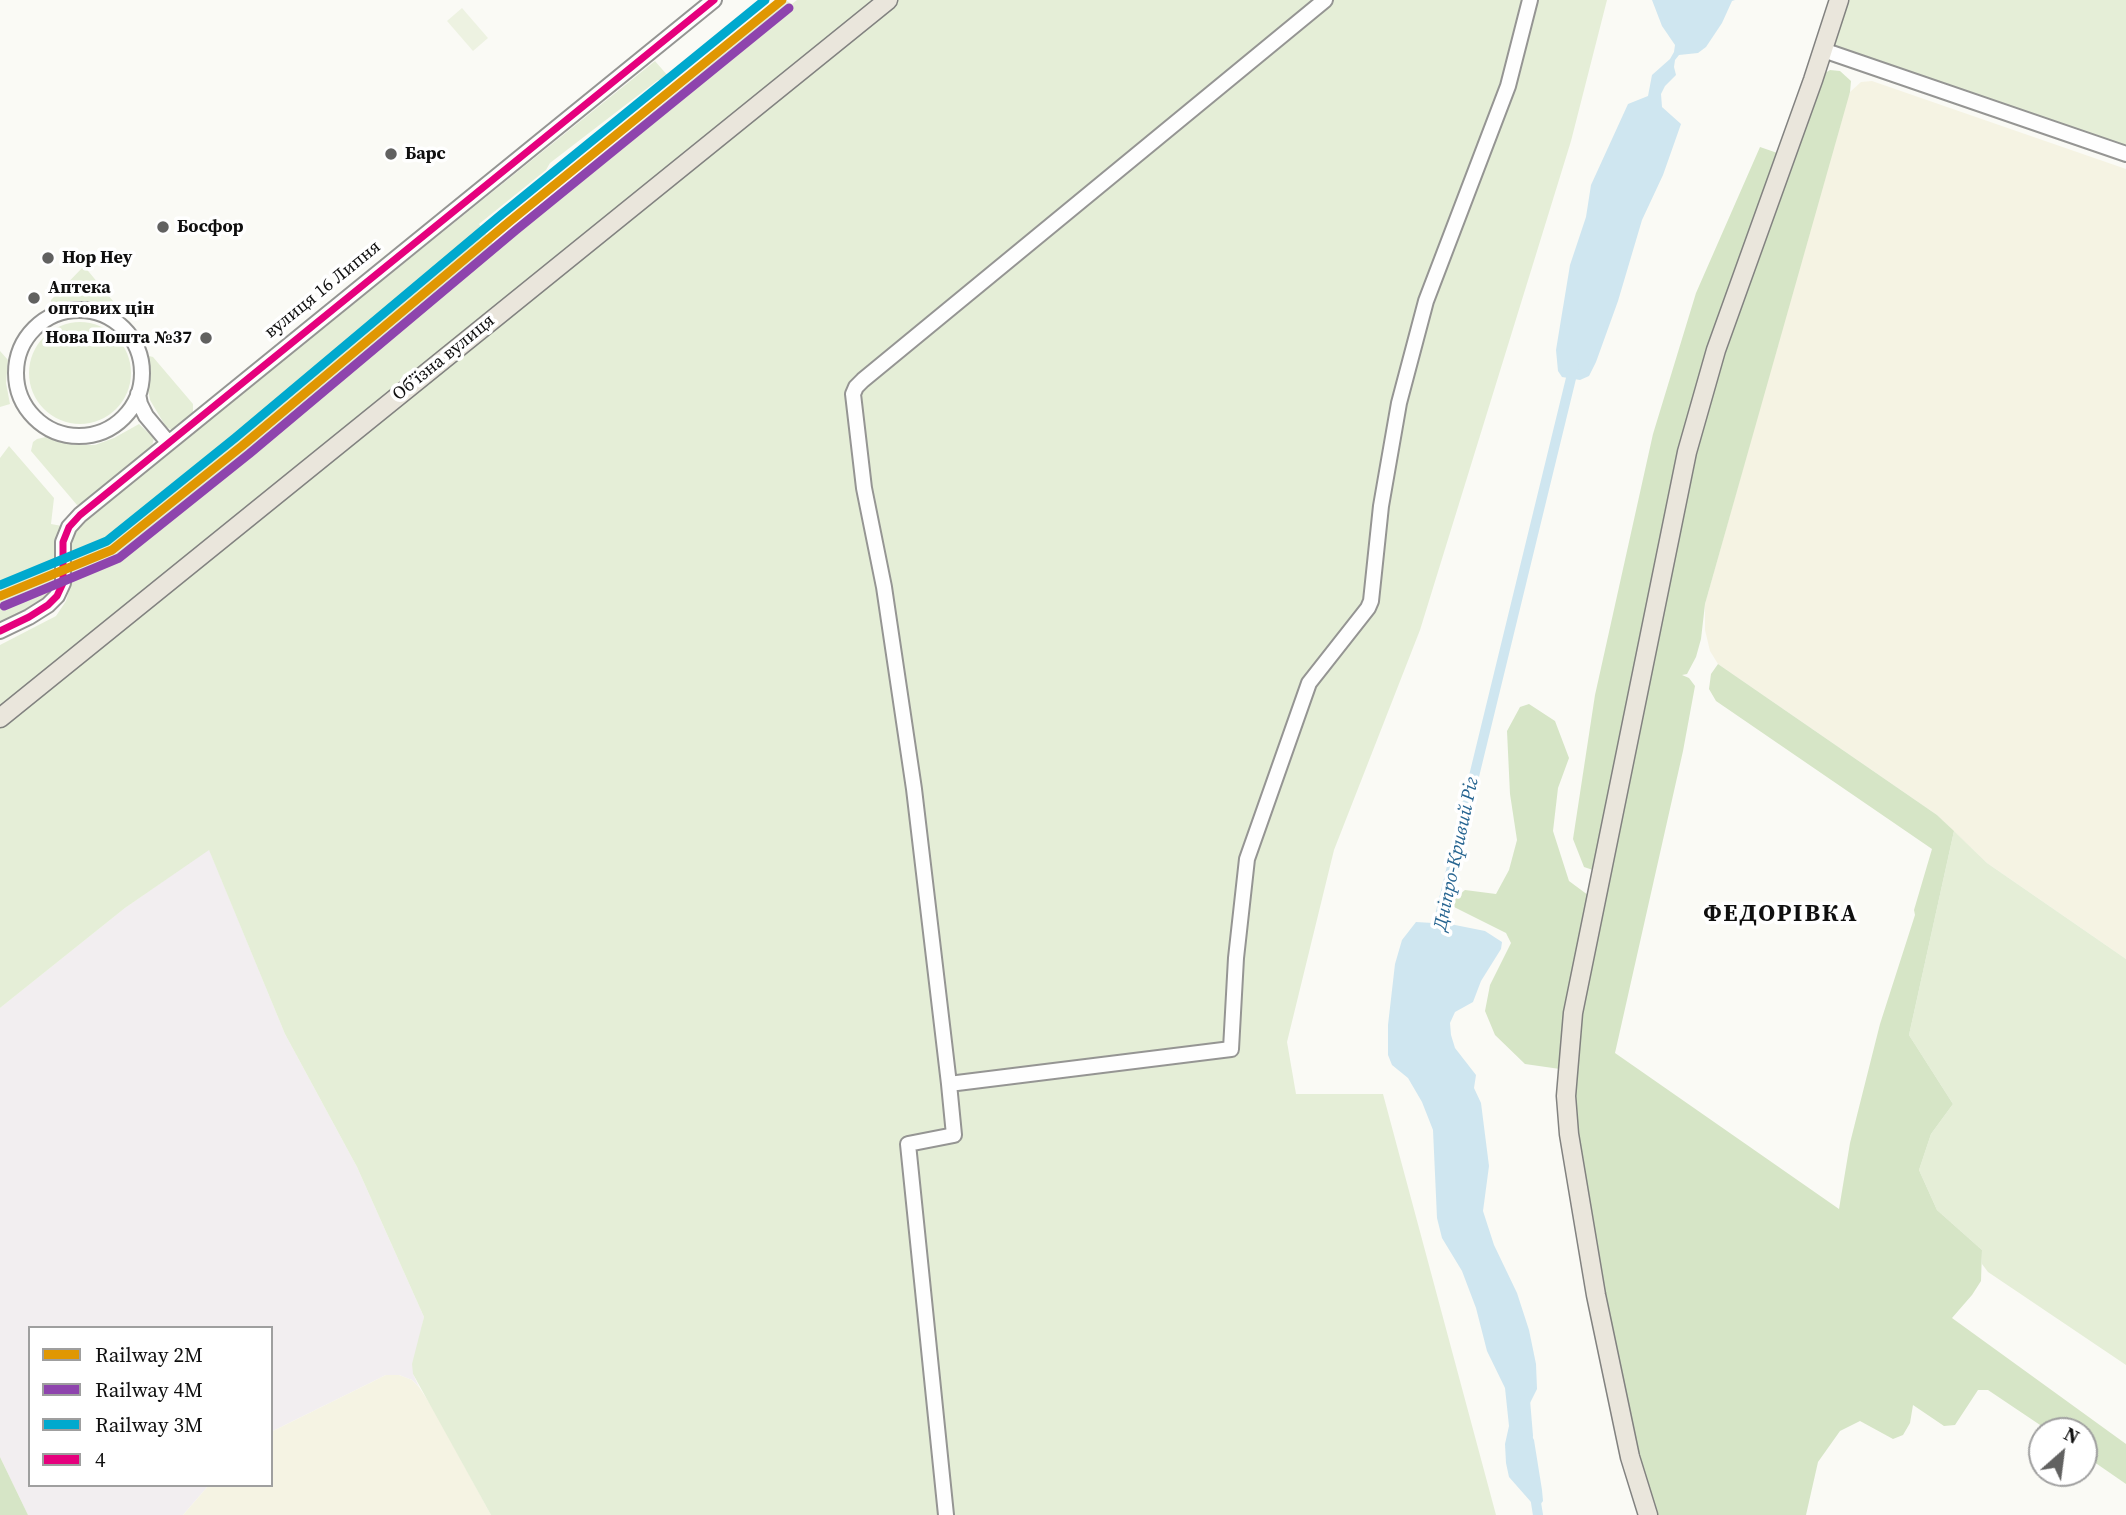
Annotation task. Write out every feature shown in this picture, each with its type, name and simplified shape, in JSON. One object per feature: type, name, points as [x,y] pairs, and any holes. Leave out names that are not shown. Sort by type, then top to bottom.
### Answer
[{"type":"main road","name":"Обʼїзна вулиця","points":[[0,718],[888,0]]},
{"type":"main road","points":[[1647,1515],[1630,1457],[1596,1296],[1569,1134],[1566,1096],[1572,1023],[1687,452],[1716,350],[1839,0]]},
{"type":"street","name":"вулиця 16 Липня","points":[[0,631],[48,606],[58,596],[63,583],[64,542],[69,527],[79,515],[714,0]]},
{"type":"street","points":[[946,1515],[908,1144],[954,1135],[914,789],[884,587],[864,488],[853,394],[856,387],[874,371],[1325,0]]},
{"type":"street","points":[[949,1084],[1231,1049],[1236,958],[1247,859],[1309,683],[1371,601],[1381,506],[1399,403],[1426,301],[1508,86],[1530,0]]},
{"type":"street","points":[[1823,50],[2126,154]]},
{"type":"street","points":[[87,311],[104,316],[120,326],[137,348],[142,376],[138,394],[123,418],[101,432],[75,436],[50,429],[36,419],[21,398],[16,382],[18,356],[25,340],[42,322],[59,313],[87,311]]},
{"type":"street","points":[[138,394],[142,409],[167,441]]},
{"type":"street","points":[[123,418],[137,417],[152,423]]},
{"type":"shaded area","points":[[1872,81],[2126,169],[2126,959],[1987,863],[1937,815],[1718,664],[1710,651],[1705,630],[1705,604],[1844,106],[1850,92],[1861,82]]},
{"type":"shaded area","points":[[209,849],[285,1034],[357,1167],[424,1317],[413,1374],[419,1387],[412,1380],[399,1375],[386,1375],[273,1431],[273,1326],[28,1326],[28,1487],[207,1487],[183,1515],[28,1515],[0,1457],[0,1008],[125,908]]},
{"type":"shaded area","points":[[386,1375],[399,1375],[412,1380],[434,1410],[491,1515],[183,1515],[207,1487],[273,1487],[273,1431]]},
{"type":"green space","points":[[797,0],[1607,0],[1571,141],[1420,630],[1334,850],[1287,1042],[1296,1094],[1383,1094],[1496,1515],[491,1515],[413,1374],[412,1364],[424,1317],[357,1167],[285,1034],[209,850],[125,908],[0,1008],[0,645],[56,616],[66,601],[71,584],[72,544],[76,530],[85,520],[655,61],[668,76],[665,80],[658,80],[550,163],[546,170],[479,224],[493,244],[787,1],[792,4]]},
{"type":"green space","points":[[1839,0],[2126,0],[2126,154],[1823,50]]},
{"type":"green space","points":[[462,8],[488,38],[473,51],[447,21]]},
{"type":"green space","points":[[1830,70],[1840,71],[1851,81],[1850,92],[1705,604],[1696,657],[1687,674],[1682,675],[1689,678],[1695,686],[1683,751],[1615,1053],[1839,1209],[1850,1143],[1880,1024],[1915,915],[1914,910],[1932,849],[1716,701],[1709,689],[1711,674],[1718,664],[1937,815],[1954,831],[1909,1035],[1953,1104],[1931,1134],[1919,1170],[1937,1210],[1982,1250],[1981,1281],[1952,1318],[2089,1417],[2028,1417],[1988,1390],[1978,1390],[1955,1425],[1944,1426],[1913,1405],[1910,1423],[1903,1435],[1893,1439],[1860,1421],[1840,1431],[1818,1462],[1806,1515],[1648,1515],[1630,1457],[1567,1070],[1525,1064],[1495,1035],[1485,1011],[1490,985],[1511,943],[1506,933],[1452,906],[1455,898],[1465,890],[1496,894],[1509,870],[1517,840],[1510,794],[1507,731],[1520,707],[1529,704],[1555,721],[1569,758],[1558,788],[1553,831],[1569,881],[1596,901],[1602,873],[1584,867],[1573,839],[1595,695],[1653,434],[1696,293],[1760,147],[1786,156],[1813,80]]},
{"type":"green space","points":[[84,266],[118,307],[116,314],[87,306],[54,309],[51,306],[51,300]]},
{"type":"green space","points":[[80,322],[100,326],[116,337],[127,353],[131,373],[127,393],[116,409],[100,420],[80,424],[60,420],[44,409],[33,393],[29,373],[33,353],[44,337],[60,326]]},
{"type":"green space","points":[[0,351],[8,360],[6,383],[10,404],[0,407]]},
{"type":"green space","points":[[149,356],[153,357],[193,404],[193,414],[173,430],[166,427],[150,400],[147,384]]},
{"type":"green space","points":[[139,424],[154,438],[151,450],[87,504],[77,505],[31,451],[33,442],[37,439],[46,437],[74,445],[95,445]]},
{"type":"green space","points":[[9,446],[54,498],[51,524],[62,526],[57,582],[52,591],[42,603],[0,626],[0,458]]},
{"type":"green space","points":[[1954,831],[1987,863],[2126,959],[2126,1365],[1988,1272],[1982,1264],[1982,1250],[1937,1210],[1919,1170],[1931,1134],[1953,1104],[1909,1035]]},
{"type":"green space","points":[[2098,1424],[2126,1444],[2126,1484],[2098,1465]]},
{"type":"green space","points":[[0,1457],[28,1515],[0,1515]]},
{"type":"water","points":[[1652,0],[1735,0],[1706,47],[1698,53],[1679,55],[1675,60],[1676,75],[1661,94],[1662,107],[1681,124],[1663,175],[1642,220],[1618,301],[1589,376],[1580,380],[1562,377],[1558,371],[1556,350],[1570,265],[1586,217],[1591,185],[1628,104],[1648,96],[1652,75],[1674,52],[1675,45],[1662,26]]},
{"type":"water","points":[[1416,922],[1450,924],[1485,931],[1502,942],[1501,949],[1481,981],[1473,1002],[1455,1012],[1450,1023],[1455,1048],[1476,1075],[1474,1088],[1481,1103],[1489,1166],[1483,1211],[1494,1245],[1517,1293],[1536,1364],[1537,1389],[1526,1411],[1542,1490],[1543,1501],[1540,1505],[1531,1502],[1509,1477],[1505,1444],[1509,1426],[1505,1388],[1487,1351],[1476,1308],[1462,1271],[1442,1238],[1437,1218],[1433,1130],[1422,1102],[1408,1078],[1392,1065],[1388,1055],[1388,1025],[1395,964],[1402,940]]},
{"type":"waterway","name":"Дніпро-Кривий Ріг","points":[[1438,935],[1437,928],[1574,366]]},
{"type":"waterway","name":"Дніпро-Кривий Ріг","points":[[1525,1400],[1528,1436]]},
{"type":"waterway","name":"Дніпро-Кривий Ріг","points":[[1534,1490],[1538,1515]]},
{"type":"rail line","name":"3М","points":[[0,585],[107,541],[765,0]]},
{"type":"rail line","name":"2М","points":[[0,596],[112,550],[782,0]]},
{"type":"rail line","name":"4М","points":[[4,606],[119,558],[789,8]]},
{"type":"transit line","name":"4","points":[[0,631],[29,617],[57,596],[63,583],[63,542],[69,527],[80,515],[714,0]]},
{"type":"place","name":"Барс","points":[[391,154]]},
{"type":"place","name":"Босфор","points":[[163,227]]},
{"type":"place","name":"Hop Hey","points":[[48,258]]},
{"type":"place","name":"Аптека оптових цін","points":[[34,298]]},
{"type":"place","name":"Нова Пошта №37","points":[[206,338]]},
{"type":"district","name":"ФЕДОРІВКА","points":[[1781,915]]}]
